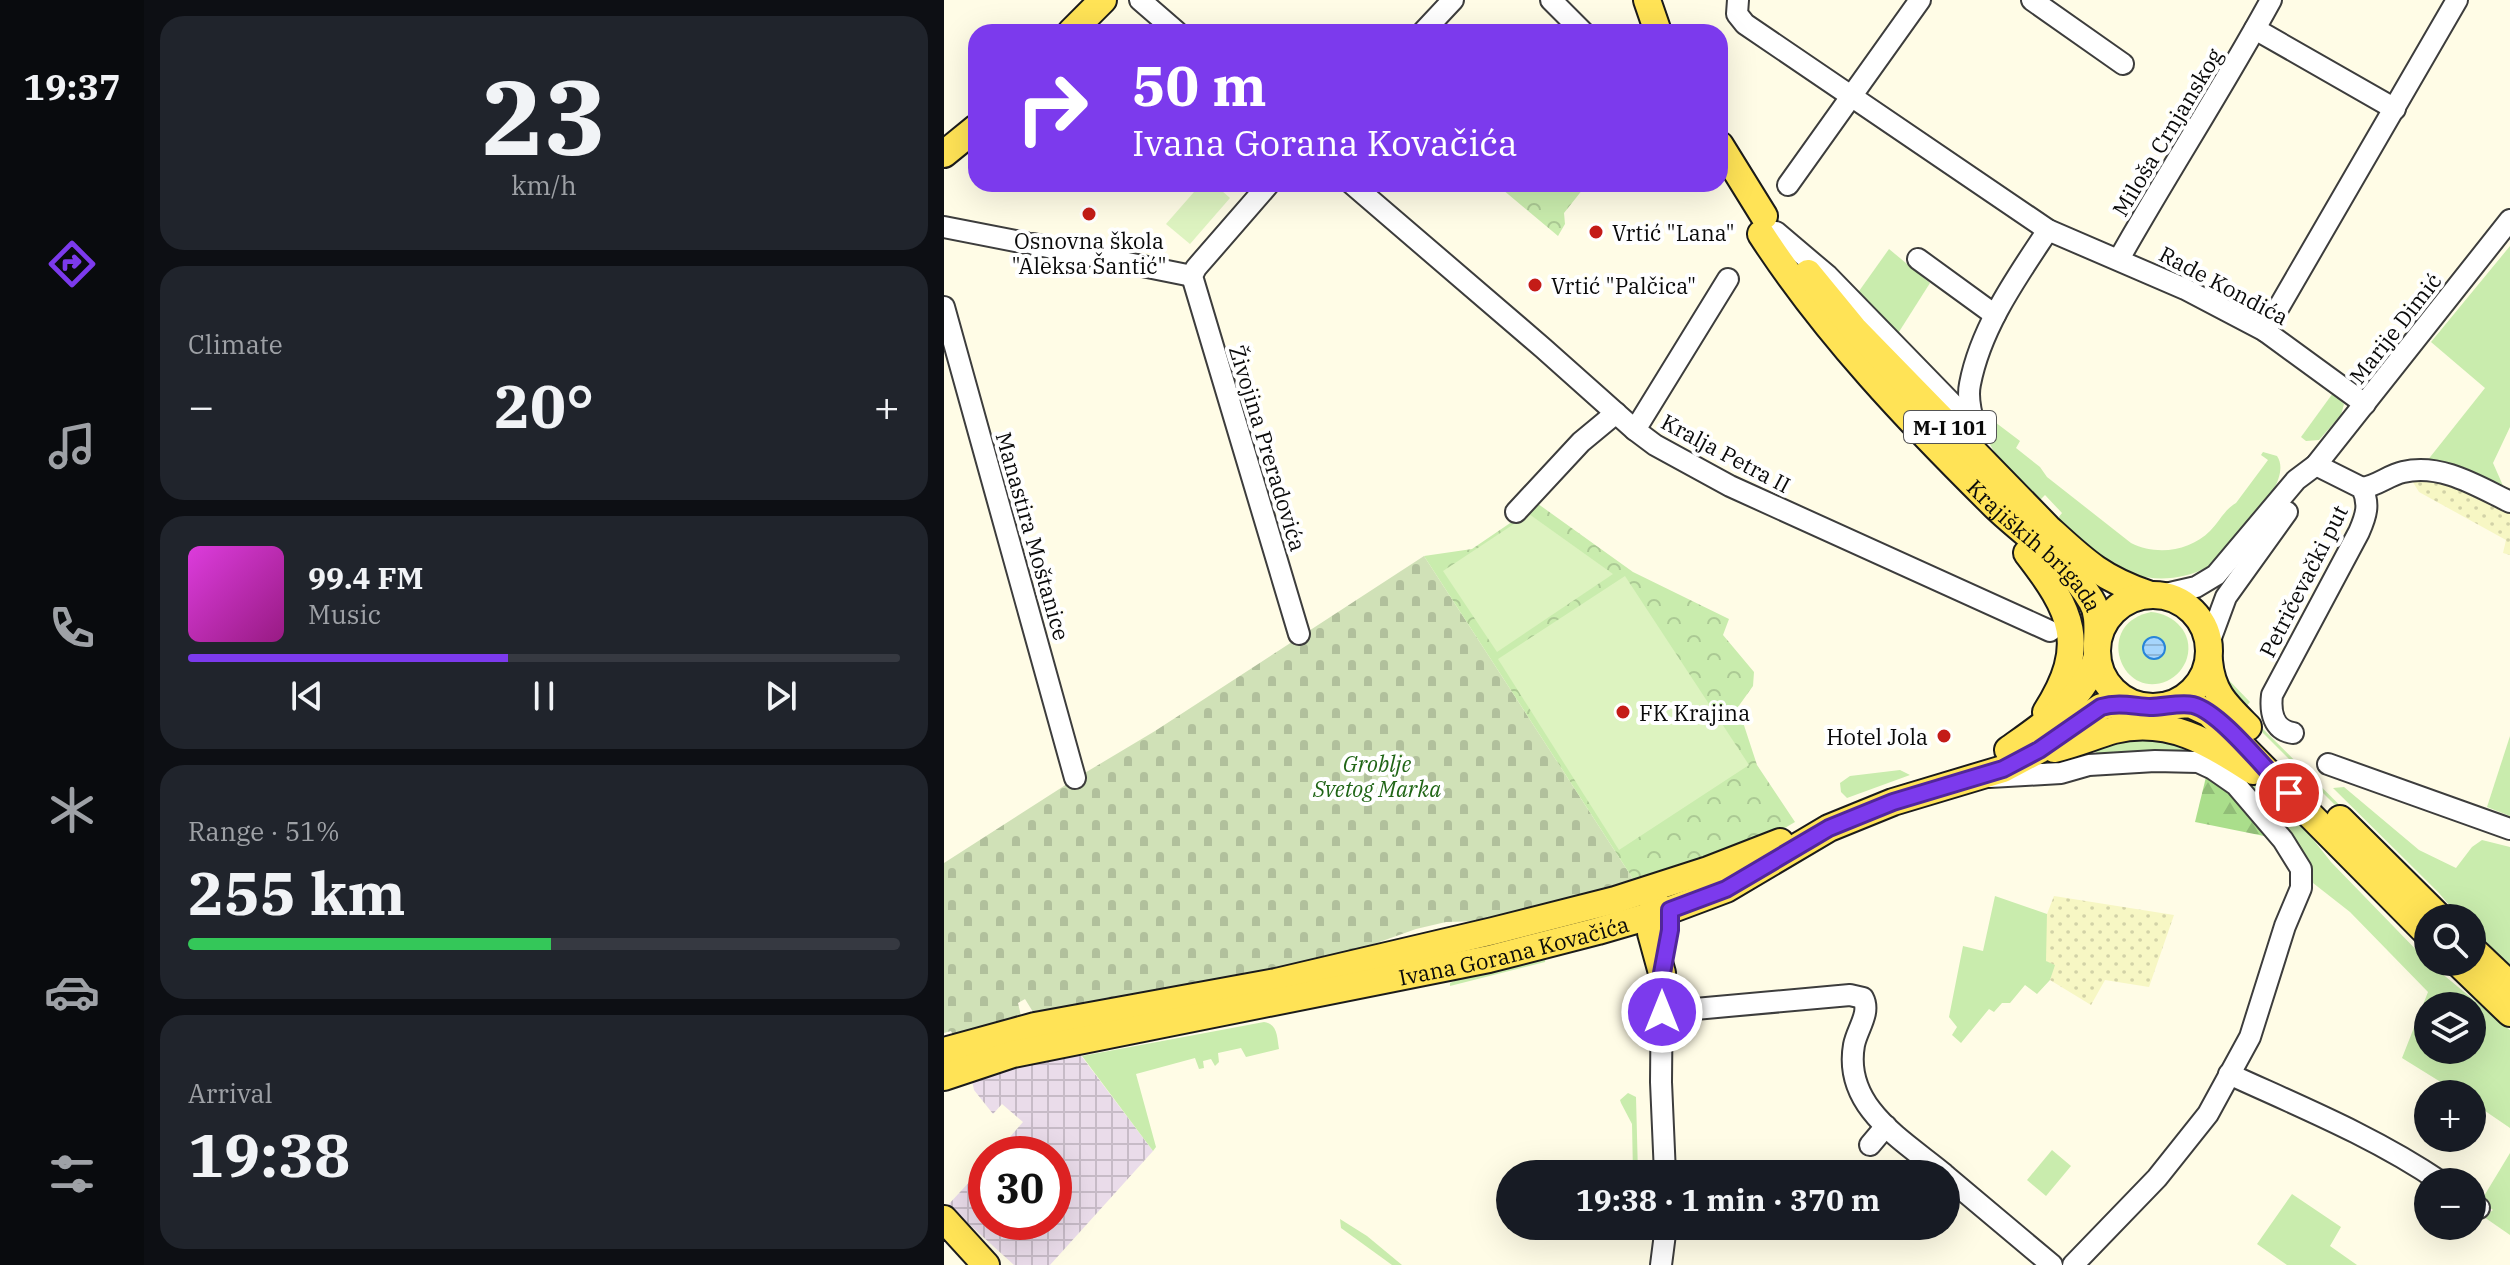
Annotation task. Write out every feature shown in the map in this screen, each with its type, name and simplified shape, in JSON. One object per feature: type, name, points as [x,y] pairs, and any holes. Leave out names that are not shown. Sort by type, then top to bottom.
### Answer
[{"type":"main road","points":[[1079,24],[1103,0]]},
{"type":"main road","points":[[1647,0],[1655,24]]},
{"type":"main road","points":[[1666,0],[1672,24]]},
{"type":"main road","points":[[944,154],[968,134]]},
{"type":"main road","name":"Krajiških brigada","points":[[1728,159],[1817,314],[1919,428],[1996,507],[2071,575],[2090,598],[2098,620],[2097,652]]},
{"type":"main road","name":"Krajiških brigada","points":[[1728,182],[1854,329],[2048,528],[2111,581],[2154,594]]},
{"type":"main road","points":[[1996,507],[2022,547],[2051,582],[2062,604],[2069,630],[2070,659],[2065,677],[2031,734]]},
{"type":"main road","points":[[2097,652],[2100,632],[2119,606],[2132,598],[2154,594]]},
{"type":"main road","name":"M-I 101","points":[[2154,594],[2184,603],[2201,620],[2209,652],[2211,680],[2227,706],[2426,904]]},
{"type":"main road","name":"M-I 101","points":[[2097,652],[2108,685],[2125,700],[2153,706],[2190,704],[2209,713],[2414,920]]},
{"type":"main road","name":"Ivana Gorana Kovačića","points":[[944,1051],[1035,1026],[1276,982],[1523,923],[1656,887],[1775,844],[1879,793],[1967,770],[1992,760],[2031,734],[2080,691],[2093,671],[2097,652]]},
{"type":"main road","points":[[2153,706],[2176,703],[2194,690],[2206,671],[2209,652]]},
{"type":"main road","name":"Ivana Gorana Kovačića","points":[[944,1077],[1013,1054],[1462,965],[1661,912],[1726,889],[1829,828],[1893,802],[1997,774],[2101,707],[2113,704],[2153,706]]},
{"type":"main road","points":[[1997,774],[2114,731],[2134,726],[2166,727],[2185,732],[2221,751],[2303,806]]},
{"type":"main road","points":[[1656,887],[1661,912],[1670,930],[1662,973]]},
{"type":"main road","points":[[1598,931],[1638,944],[1662,973]]},
{"type":"main road","points":[[2486,962],[2510,985]]},
{"type":"main road","points":[[2472,976],[2510,1013]]},
{"type":"main road","points":[[944,1219],[983,1265]]},
{"type":"main road","points":[[944,1238],[983,1265]]},
{"type":"street","points":[[1140,0],[1168,24]]},
{"type":"street","points":[[1430,24],[1453,0]]},
{"type":"street","points":[[1551,0],[1575,24]]},
{"type":"street","name":"Rade Kondića","points":[[1738,0],[1737,14],[1745,24],[2048,230],[2185,289],[2265,331],[2365,404]]},
{"type":"street","points":[[1788,185],[1920,0]]},
{"type":"street","points":[[2032,0],[2123,64]]},
{"type":"street","name":"Miloša Crnjanskog","points":[[2119,259],[2271,0]]},
{"type":"street","points":[[2265,331],[2359,189],[2395,109],[2457,0]]},
{"type":"street","points":[[2255,29],[2395,109]]},
{"type":"street","points":[[944,227],[1192,276],[1262,192]]},
{"type":"street","name":"Kralja Petra II","points":[[1361,192],[1677,468],[1730,486],[2050,631]]},
{"type":"street","name":"Marije Dimić","points":[[2154,594],[2196,587],[2216,575],[2296,480],[2316,465],[2510,220]]},
{"type":"street","points":[[1765,226],[1828,276],[1974,426]]},
{"type":"street","points":[[1997,474],[1974,426],[1969,386],[1995,315],[2048,230]]},
{"type":"street","points":[[1918,259],[1995,315]]},
{"type":"street","name":"Živojina Preradovića","points":[[1192,276],[1299,634]]},
{"type":"street","points":[[1635,430],[1728,279]]},
{"type":"street","name":"Manastira Moštanice","points":[[944,307],[1075,778]]},
{"type":"street","points":[[1939,390],[1955,391],[1969,386]]},
{"type":"street","points":[[1516,512],[1581,442],[1616,413]]},
{"type":"street","name":"Marije Dimić","points":[[2209,652],[2226,597],[2309,483],[2316,465]]},
{"type":"street","name":"Petričevački put","points":[[2293,733],[2280,728],[2271,715],[2272,695],[2359,532],[2367,500],[2362,488],[2316,465]]},
{"type":"street","points":[[2362,488],[2401,472],[2433,471],[2458,477],[2510,502]]},
{"type":"street","points":[[1997,774],[2070,771],[2089,765],[2155,761],[2198,762],[2236,785],[2283,840],[2301,869],[2301,888],[2285,926],[2250,1037],[2208,1114],[2186,1145],[2143,1194],[2073,1265]]},
{"type":"street","points":[[2328,764],[2510,829]]},
{"type":"street","points":[[1662,973],[1664,1160]]},
{"type":"street","points":[[1662,1012],[1850,995],[1863,998],[1866,1010],[1855,1041],[1853,1072],[1865,1104],[1927,1160]]},
{"type":"street","points":[[2229,1074],[2335,1122],[2419,1168]]},
{"type":"street","points":[[1870,1145],[1886,1126]]},
{"type":"street","points":[[1960,1188],[2052,1265]]},
{"type":"street","points":[[1661,1265],[1664,1240]]},
{"type":"shaded area","points":[[1076,1049],[1153,1151],[1050,1265],[1014,1265],[986,1240],[1072,1240],[1072,1136],[1011,1136],[1023,1122],[1002,1104],[993,1114],[974,1090],[971,1076]]},
{"type":"shaded area","points":[[968,1183],[968,1223],[948,1205]]},
{"type":"green space","points":[[1194,192],[1223,192],[1230,198],[1190,244],[1166,224]]},
{"type":"green space","points":[[1506,192],[1581,192],[1564,213],[1565,224],[1558,236]]},
{"type":"green space","points":[[2510,246],[2510,427],[2493,463],[2504,488],[2427,461],[2485,388],[2431,342]]},
{"type":"green space","points":[[1889,249],[1930,283],[1897,335],[1857,294]]},
{"type":"green space","points":[[2333,393],[2344,404],[2341,415],[2319,440],[2306,441],[2301,437]]},
{"type":"green space","points":[[1987,416],[2020,441],[2016,448],[2040,467],[2047,477],[2131,543],[2141,547],[2173,549],[2202,538],[2236,503],[2268,460],[2261,455],[2263,452],[2277,456],[2280,473],[2269,498],[2253,520],[2207,567],[2180,577],[2152,578],[2134,574],[2129,580],[2072,535],[2058,518],[2062,513],[2045,495],[2040,500],[2010,479],[1981,429],[1982,418]]},
{"type":"green space","points":[[2411,479],[2445,481],[2510,511],[2510,555],[2503,553],[2506,540],[2419,492]]},
{"type":"green space","points":[[1534,501],[1633,572],[1729,619],[1723,635],[1754,672],[1753,686],[1738,707],[1757,765],[1795,822],[1773,835],[1635,882],[1424,556],[1472,549],[1519,517]]},
{"type":"green space","points":[[1529,514],[1613,574],[1497,652],[1443,571]]},
{"type":"green space","name":"Groblje Svetog Marka","points":[[1424,556],[1635,882],[1483,921],[1446,922],[1416,929],[1354,951],[1177,989],[1040,1012],[1033,1012],[1025,999],[1018,1003],[1019,1017],[953,1035],[951,1031],[944,1033],[944,863],[1155,731]]},
{"type":"green space","name":"FK Krajina","points":[[1625,576],[1749,765],[1619,850],[1498,659]]},
{"type":"green space","points":[[2151,612],[2167,617],[2180,626],[2188,641],[2188,649],[2186,662],[2177,674],[2167,681],[2151,684],[2137,680],[2126,671],[2118,644],[2123,631],[2133,619]]},
{"type":"green space","points":[[2220,671],[2250,702],[2245,708],[2264,730],[2403,868],[2401,871],[2237,707]]},
{"type":"green space","points":[[2149,733],[2214,753],[2097,758],[2097,753],[2092,749],[2081,750],[2054,766],[2017,772],[2083,748]]},
{"type":"green space","points":[[2510,736],[2510,816],[2487,807]]},
{"type":"green space","points":[[2234,767],[2289,809],[2331,862],[2414,948],[2414,976],[2445,976],[2464,992],[2428,992],[2350,912],[2313,883],[2302,851]]},
{"type":"green space","points":[[1900,770],[1910,775],[1847,798],[1841,792],[1840,783],[1850,776]]},
{"type":"green space","points":[[2206,777],[2238,801],[2269,837],[2195,822]]},
{"type":"green space","points":[[2344,787],[2419,850],[2456,868],[2472,847],[2482,840],[2510,847],[2510,973],[2486,948],[2486,904],[2448,904],[2333,788]]},
{"type":"green space","points":[[1995,896],[2047,914],[2046,961],[2055,965],[2050,980],[2037,994],[2025,985],[2010,1003],[2002,1003],[1994,1012],[1989,1009],[1961,1043],[1952,1035],[1957,1027],[1949,1017],[1963,946],[1983,951]]},
{"type":"green space","points":[[2054,896],[2174,915],[2149,987],[2105,980],[2091,1005],[2050,980],[2054,965],[2043,960],[2047,914]]},
{"type":"green space","points":[[1546,957],[1545,962],[1450,986],[1450,983],[1475,972]]},
{"type":"green space","points":[[2486,1010],[2510,1030],[2510,1128],[2486,1112],[2486,1080],[2437,1080],[2402,1058],[2414,1028],[2414,1064],[2486,1064]]},
{"type":"green space","points":[[1264,1022],[1274,1029],[1279,1049],[1246,1057],[1241,1048],[1218,1053],[1219,1062],[1215,1066],[1211,1059],[1203,1061],[1204,1068],[1199,1069],[1195,1058],[1136,1074],[1156,1147],[1153,1151],[1082,1056]]},
{"type":"green space","points":[[1628,1093],[1636,1097],[1638,1160],[1633,1160],[1632,1124],[1620,1100]]},
{"type":"green space","points":[[2052,1150],[2071,1166],[2046,1196],[2027,1180]]},
{"type":"green space","points":[[2510,1153],[2510,1235],[2486,1218],[2493,1210],[2486,1205],[2486,1193]]},
{"type":"green space","points":[[2292,1194],[2341,1227],[2330,1246],[2357,1265],[2287,1265],[2257,1244]]},
{"type":"green space","points":[[1340,1219],[1367,1236],[1402,1265],[1392,1265],[1341,1228]]},
{"type":"water","points":[[2154,637],[2162,640],[2165,648],[2162,656],[2154,659],[2146,656],[2143,648],[2146,640]]},
{"type":"place","name":"Osnovna škola \"Aleksa Šantić\"","points":[[1089,214]]},
{"type":"place","name":"Vrtić \"Lana\"","points":[[1596,232]]},
{"type":"place","name":"Vrtić \"Palčica\"","points":[[1535,285]]},
{"type":"place","name":"FK Krajina","points":[[1623,712]]},
{"type":"place","name":"Hotel Jola","points":[[1944,736]]},
{"type":"route","points":[[1662,1012],[1662,973],[1670,930],[1670,910],[1726,889],[1829,828],[1893,802],[2003,769],[2039,750],[2101,707],[2113,704],[2156,707],[2190,704],[2199,707],[2222,724],[2289,793]]}]
